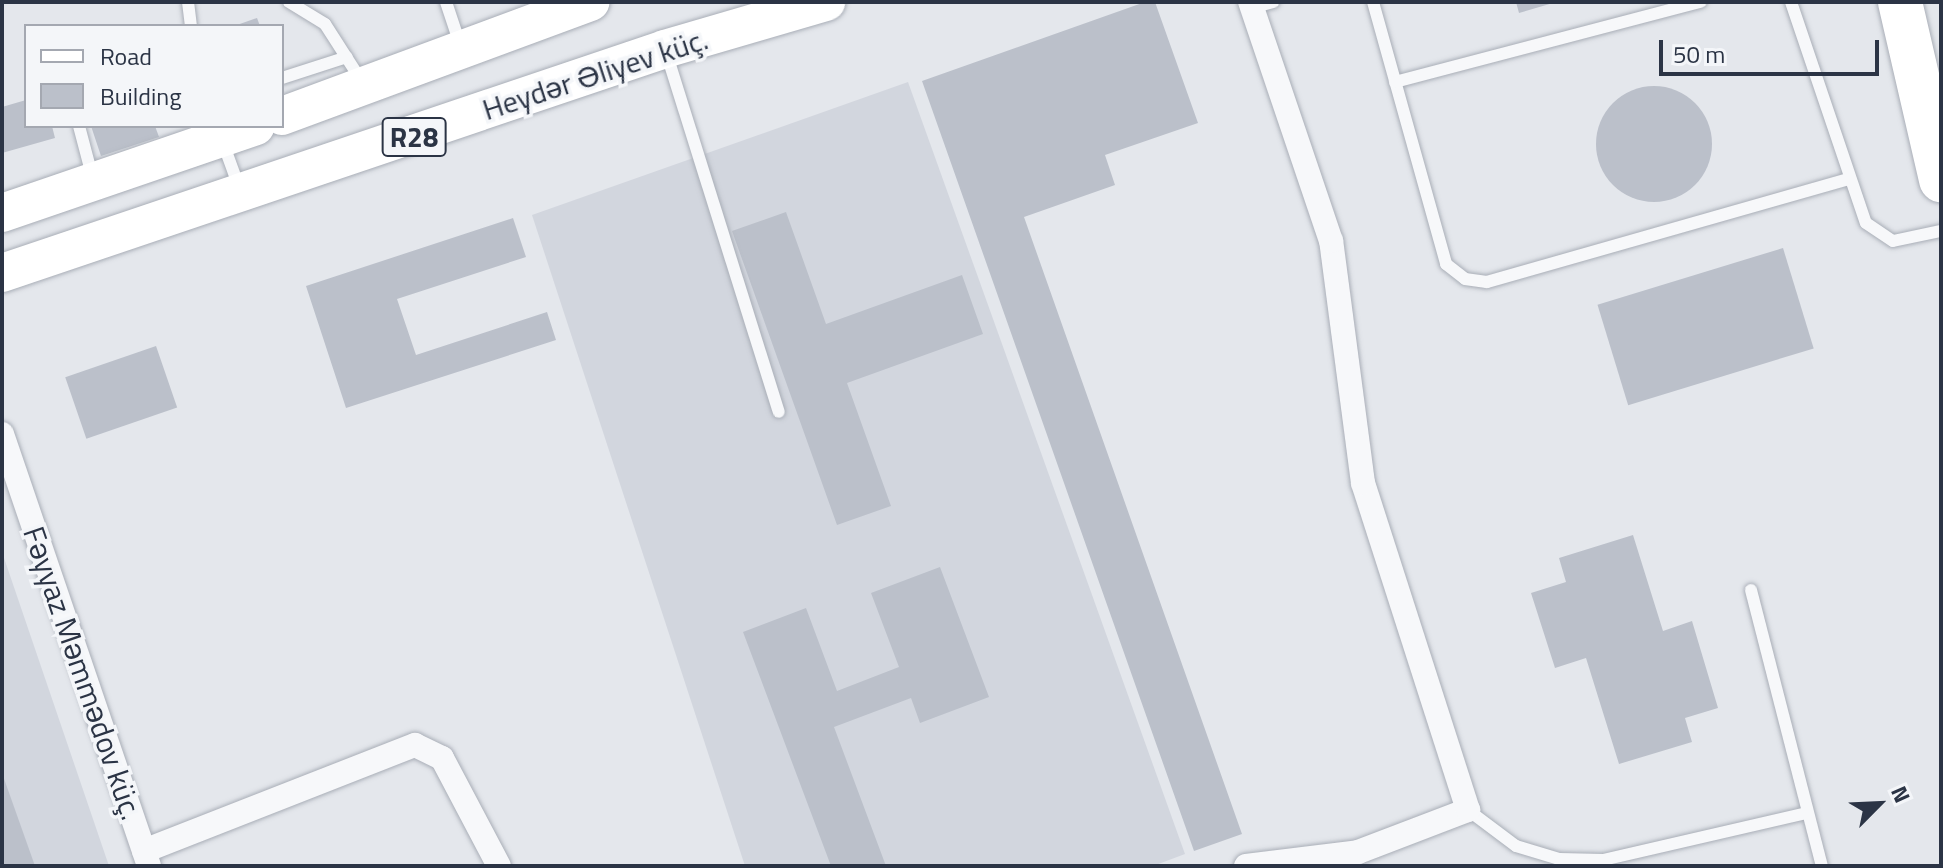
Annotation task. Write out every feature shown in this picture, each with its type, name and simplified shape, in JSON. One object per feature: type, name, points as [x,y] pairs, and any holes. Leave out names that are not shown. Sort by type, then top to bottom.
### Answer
[{"type":"highway","points":[[1900,2],[1941,180]]},
{"type":"main road","name":"R28","points":[[284,115],[356,71],[461,47],[591,2]]},
{"type":"main road","name":"Heydər Əliyev küç.","points":[[2,273],[665,49],[826,2]]},
{"type":"main road","points":[[2,213],[232,130]]},
{"type":"street","points":[[1246,866],[1358,852],[1468,810],[1363,483],[1331,241],[1258,4]]},
{"type":"street","name":"Fəyyaz Məmmədov küç.","points":[[2,434],[147,858]]},
{"type":"street","points":[[147,858],[415,745],[442,758],[499,866]]},
{"type":"lane","points":[[188,2],[191,24]]},
{"type":"lane","points":[[284,78],[356,71],[325,24],[289,2]]},
{"type":"lane","points":[[446,2],[461,47]]},
{"type":"lane","points":[[1373,2],[1446,264],[1465,279],[1487,282],[1848,179]]},
{"type":"lane","points":[[1395,82],[1701,2]]},
{"type":"lane","points":[[1791,2],[1848,179],[1878,236],[1893,241],[1941,231]]},
{"type":"lane","points":[[665,49],[779,412]]},
{"type":"lane","points":[[80,128],[94,182]]},
{"type":"lane","points":[[232,130],[242,194]]},
{"type":"lane","points":[[1751,590],[1822,866]]},
{"type":"lane","points":[[1468,810],[1516,846],[1559,859],[1603,860],[1807,813]]},
{"type":"shaded area","points":[[908,82],[1185,854],[1153,866],[745,866],[532,215]]},
{"type":"shaded area","points":[[2,552],[109,866],[2,866]]},
{"type":"building","points":[[1145,2],[1155,2],[1198,123],[1105,155],[1115,185],[1024,217],[1242,834],[1194,851],[922,81]]},
{"type":"building","points":[[1516,2],[1552,2],[1553,3],[1519,13]]},
{"type":"building","points":[[257,18],[259,24],[240,24]]},
{"type":"building","points":[[1654,86],[1676,90],[1695,103],[1708,122],[1712,144],[1708,166],[1695,185],[1676,198],[1654,202],[1632,198],[1613,185],[1600,166],[1596,144],[1600,122],[1613,103],[1632,90]]},
{"type":"building","points":[[24,101],[24,128],[52,128],[55,138],[2,153],[2,107]]},
{"type":"building","points":[[92,128],[156,128],[159,137],[101,156]]},
{"type":"building","points":[[786,212],[826,324],[962,275],[983,334],[847,383],[891,506],[837,525],[732,231]]},
{"type":"building","points":[[513,218],[526,257],[397,299],[416,355],[547,312],[556,340],[346,408],[306,286]]},
{"type":"building","points":[[1783,248],[1814,348],[1628,405],[1597,305]]},
{"type":"building","points":[[156,346],[177,407],[86,439],[65,377]]},
{"type":"building","points":[[1633,535],[1663,631],[1692,621],[1718,708],[1685,718],[1692,742],[1619,764],[1586,658],[1555,668],[1531,593],[1566,582],[1559,558]]},
{"type":"building","points":[[940,567],[989,697],[920,723],[911,698],[834,727],[886,866],[831,866],[743,632],[806,608],[837,691],[899,667],[871,593]]},
{"type":"building","points":[[2,773],[35,866],[2,866]]}]
